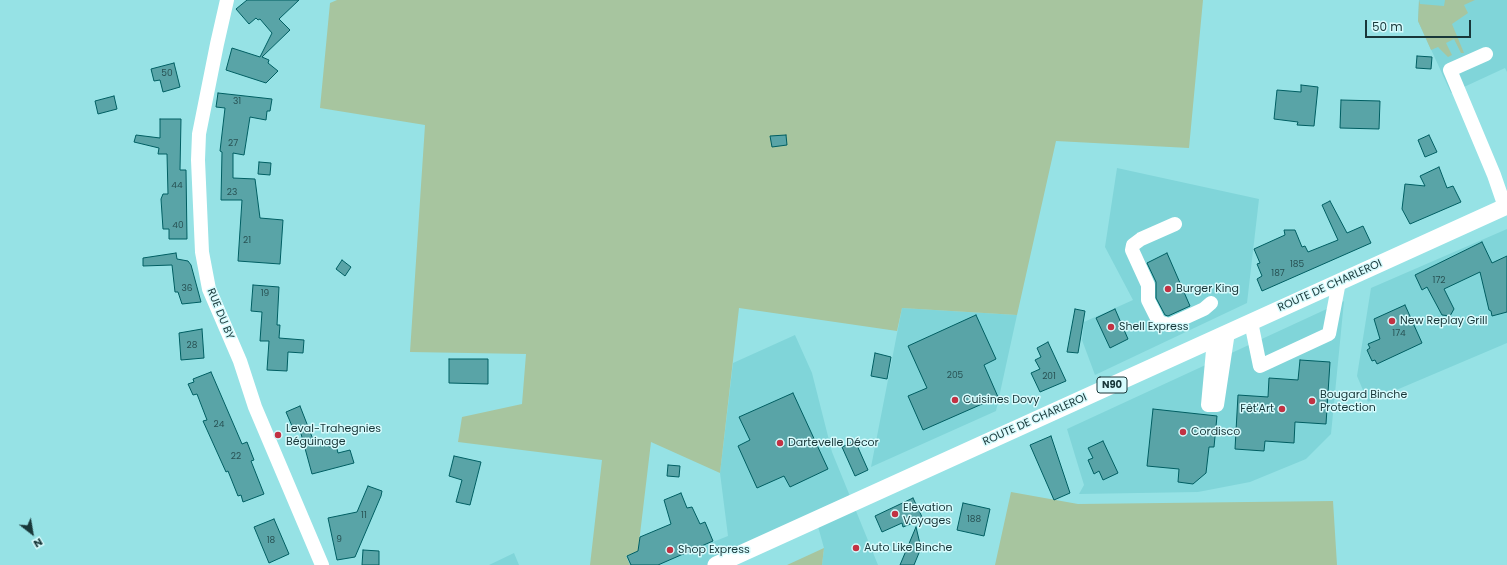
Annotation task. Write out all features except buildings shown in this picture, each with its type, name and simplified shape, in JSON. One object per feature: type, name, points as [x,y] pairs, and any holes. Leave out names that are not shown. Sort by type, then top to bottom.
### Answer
[{"type":"main road","name":"ROUTE DE CHARLEROI","points":[[716,565],[1506,206]]},
{"type":"street","name":"RUE DU BY","points":[[227,0],[199,134],[198,160],[202,252],[209,289],[240,361],[255,407],[322,565]]},
{"type":"street","points":[[1486,54],[1450,70],[1506,206]]},
{"type":"street","points":[[1175,224],[1141,239],[1133,245],[1132,250],[1148,285],[1148,300],[1159,322],[1169,325],[1204,309],[1211,303]]},
{"type":"street","points":[[1251,322],[1260,366],[1330,334],[1339,282]]},
{"type":"shaded area","points":[[1419,0],[1507,0],[1507,72],[1505,68],[1451,93],[1418,21]]},
{"type":"shaded area","points":[[1117,168],[1259,199],[1247,303],[1095,375],[1082,340],[1084,322],[1133,300],[1105,247]]},
{"type":"shaded area","points":[[1507,229],[1507,343],[1368,402],[1357,376],[1371,288]]},
{"type":"shaded area","points":[[1344,301],[1331,434],[1306,459],[1250,482],[1198,492],[1079,494],[1084,485],[1067,429]]},
{"type":"shaded area","points":[[902,308],[1017,315],[996,411],[871,467]]},
{"type":"shaded area","points":[[795,335],[812,373],[832,452],[878,565],[822,565],[824,548],[817,523],[725,565],[630,565],[626,556],[638,551],[683,554],[728,536],[720,473],[733,363]]},
{"type":"shaded area","points":[[514,553],[519,565],[489,565]]},
{"type":"green space","points":[[337,0],[1203,0],[1189,148],[1056,141],[1017,315],[902,308],[897,331],[739,308],[720,473],[651,442],[638,551],[626,556],[630,565],[590,565],[602,460],[458,442],[462,417],[522,404],[526,354],[410,352],[425,125],[320,108],[330,3]]},
{"type":"green space","points":[[1419,0],[1420,4],[1444,6],[1445,0],[1475,0],[1464,5],[1468,13],[1452,24],[1464,53],[1461,53],[1454,39],[1446,43],[1452,55],[1448,57],[1438,47],[1431,50],[1418,21]]},
{"type":"green space","points":[[1011,492],[1078,504],[1333,501],[1337,565],[995,565]]},
{"type":"green space","points":[[824,548],[822,565],[787,565]]},
{"type":"place","name":"Burger King","points":[[1168,289]]},
{"type":"place","name":"New Replay Grill","points":[[1392,321]]},
{"type":"place","name":"Shell Express","points":[[1111,327]]},
{"type":"place","name":"Cuisines Dovy","points":[[955,400]]},
{"type":"place","name":"Bougard Binche Protection","points":[[1312,401]]},
{"type":"place","name":"Fêt'Art","points":[[1282,409]]},
{"type":"place","name":"Cordisco","points":[[1183,432]]},
{"type":"place","name":"Leval-Trahegnies Béguinage","points":[[278,435]]},
{"type":"place","name":"Dartevelle Décor","points":[[780,443]]},
{"type":"place","name":"Elevation Voyages","points":[[895,514]]},
{"type":"place","name":"Auto Like Binche","points":[[856,548]]},
{"type":"place","name":"Shop Express","points":[[670,550]]}]
